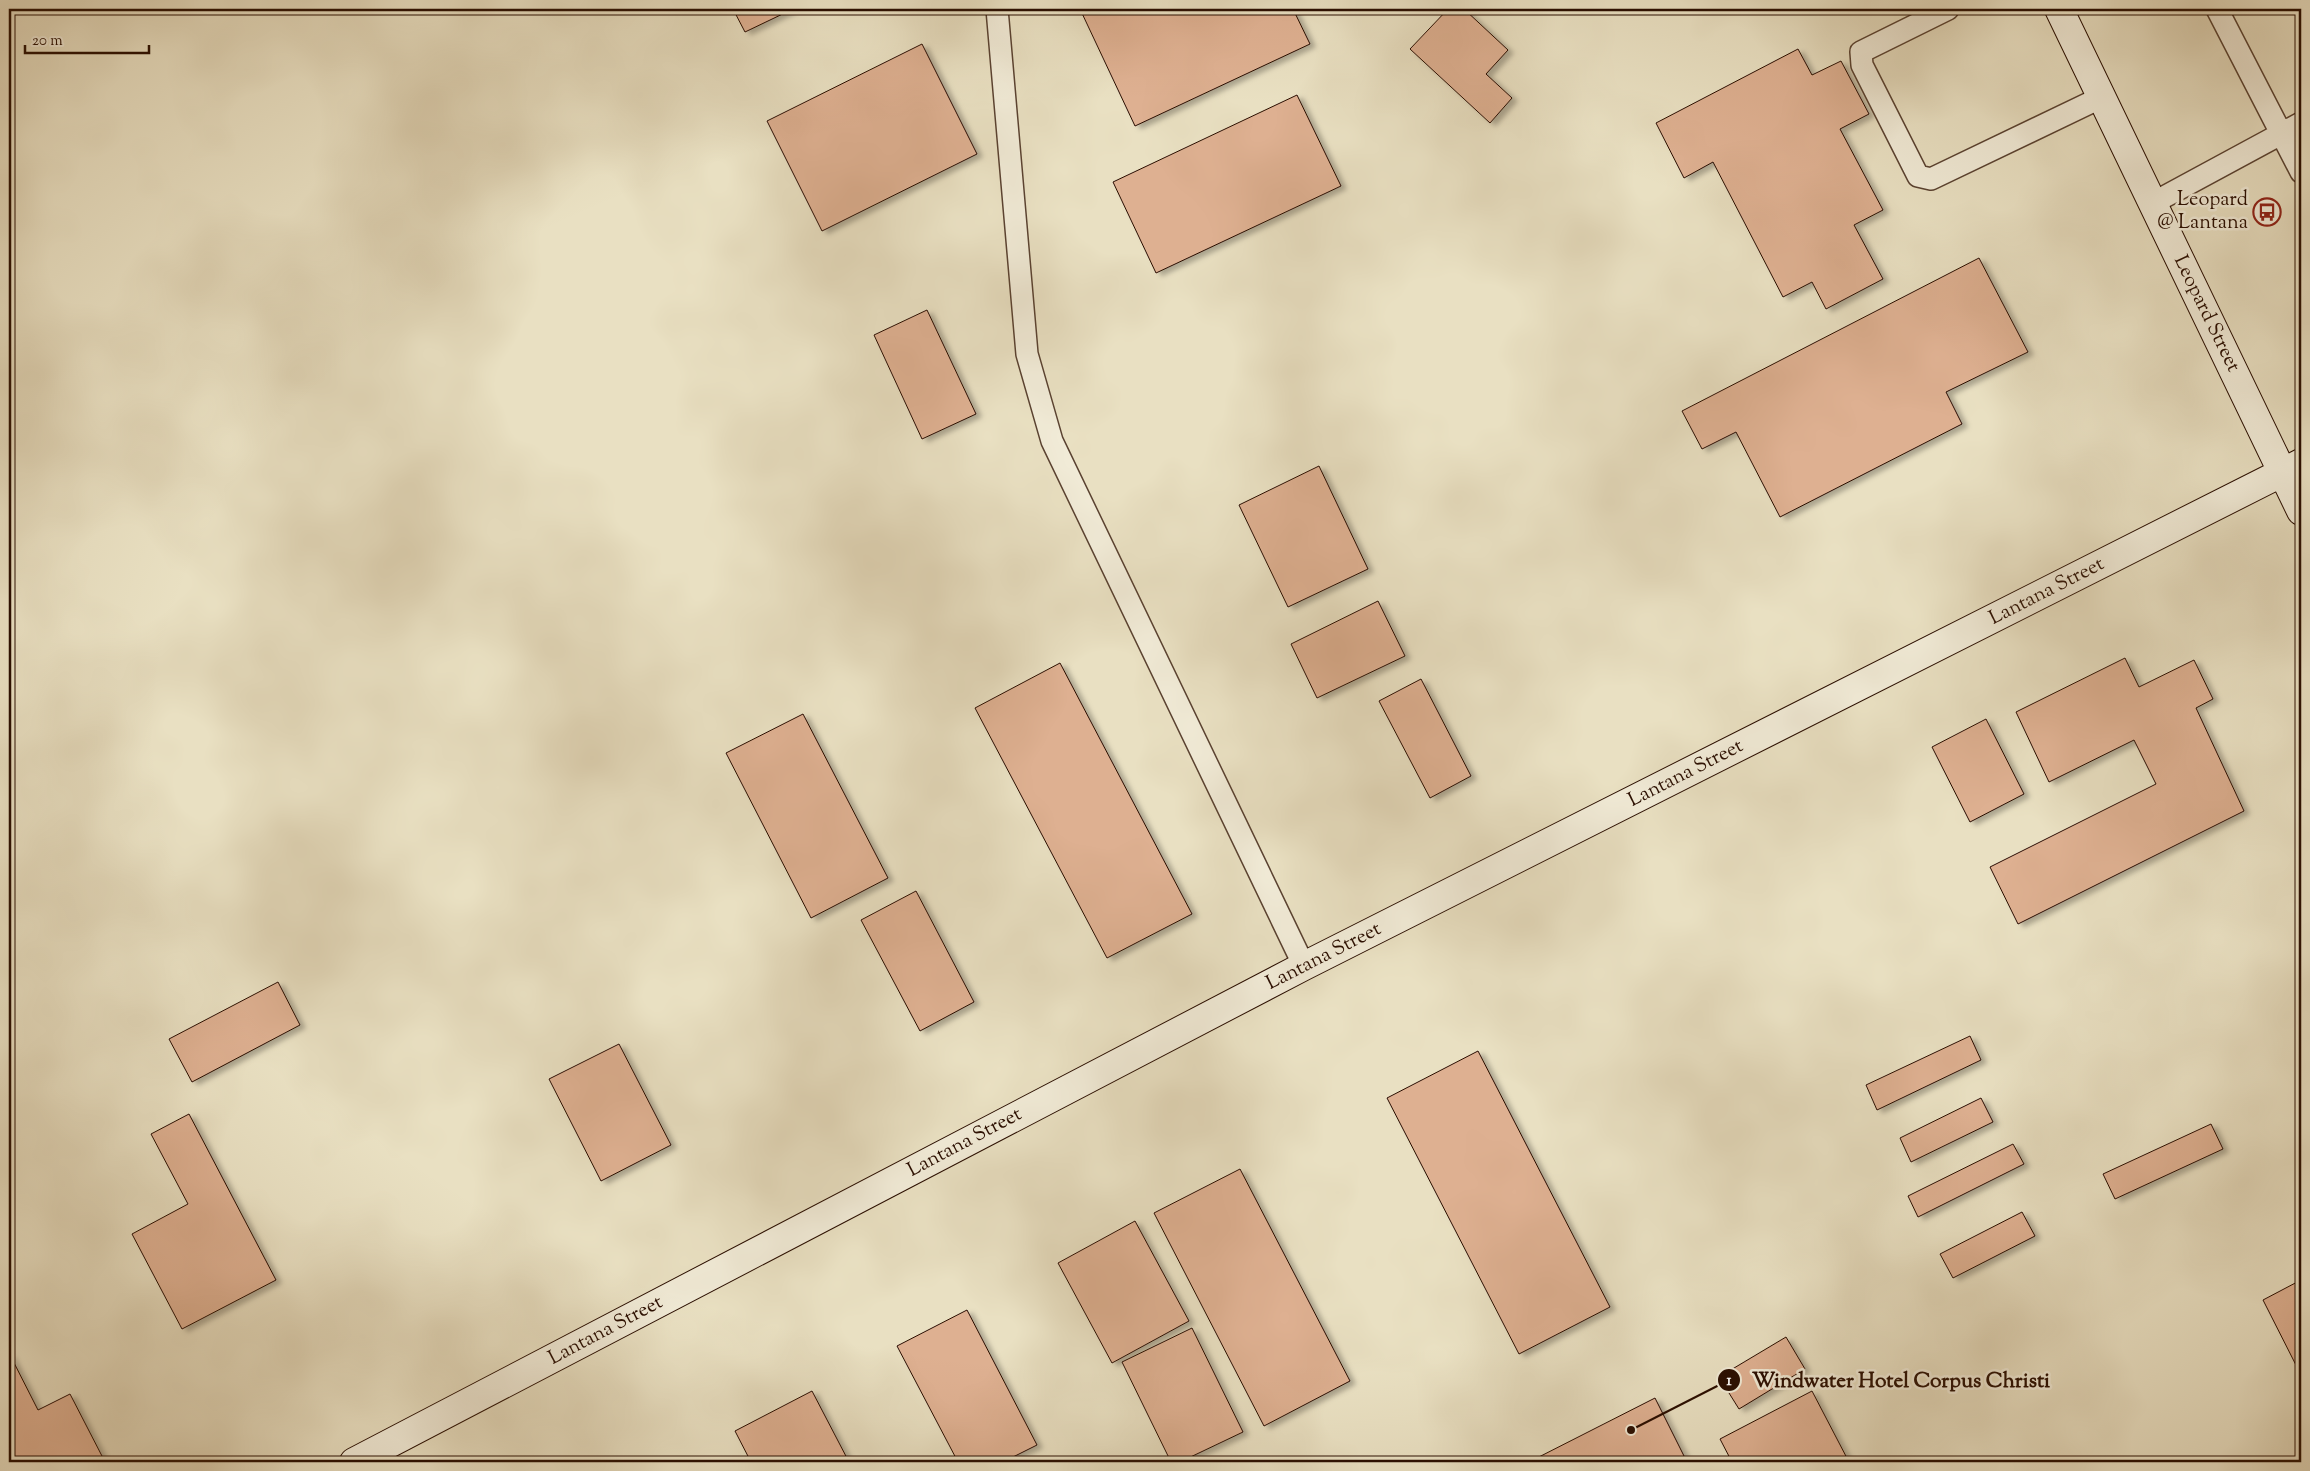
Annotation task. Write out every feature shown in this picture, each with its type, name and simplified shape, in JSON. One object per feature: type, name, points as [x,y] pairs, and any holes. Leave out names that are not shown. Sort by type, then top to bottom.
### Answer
[{"type":"street","name":"Leopard Street","points":[[2059,9],[2153,202],[2292,468],[2301,510]]},
{"type":"street","name":"Lantana Street","points":[[369,1459],[1304,966],[2292,468]]},
{"type":"lane","points":[[997,9],[1027,354],[1052,441],[1304,966]]},
{"type":"lane","points":[[1948,9],[1861,52],[1862,65],[1918,176],[1931,179],[2102,97]]},
{"type":"lane","points":[[2217,9],[2301,172]]},
{"type":"lane","points":[[2153,202],[2301,123]]},
{"type":"building","points":[[733,9],[793,9],[745,32]]},
{"type":"building","points":[[1080,9],[1293,9],[1310,44],[1135,126]]},
{"type":"building","points":[[1448,9],[1464,9],[1508,50],[1486,74],[1512,98],[1490,123],[1410,49]]},
{"type":"building","points":[[922,44],[977,154],[822,231],[767,121]]},
{"type":"building","points":[[1798,49],[1812,75],[1841,61],[1869,114],[1840,129],[1883,210],[1854,225],[1883,279],[1826,309],[1812,282],[1783,297],[1713,162],[1684,178],[1656,123]]},
{"type":"building","points":[[1297,95],[1341,186],[1156,273],[1113,182]]},
{"type":"building","points":[[1979,258],[2028,352],[1946,392],[1962,424],[1780,517],[1736,432],[1702,449],[1682,411]]},
{"type":"building","points":[[927,310],[976,414],[922,439],[874,335]]},
{"type":"building","points":[[1319,466],[1368,569],[1288,607],[1239,505]]},
{"type":"building","points":[[1378,601],[1405,656],[1317,698],[1291,644]]},
{"type":"building","points":[[2125,658],[2139,687],[2194,660],[2213,699],[2196,708],[2244,811],[2018,924],[1990,867],[2156,784],[2134,740],[2049,782],[2016,712]]},
{"type":"building","points":[[1060,663],[1192,914],[1107,958],[975,708]]},
{"type":"building","points":[[1421,679],[1471,776],[1430,798],[1379,701]]},
{"type":"building","points":[[803,714],[888,878],[811,918],[726,753]]},
{"type":"building","points":[[1986,719],[2024,794],[1970,822],[1932,747]]},
{"type":"building","points":[[916,891],[974,1002],[920,1031],[861,920]]},
{"type":"building","points":[[278,982],[300,1025],[192,1082],[169,1039]]},
{"type":"building","points":[[1970,1036],[1981,1060],[1877,1110],[1866,1085]]},
{"type":"building","points":[[619,1044],[671,1145],[601,1181],[549,1079]]},
{"type":"building","points":[[1478,1051],[1610,1307],[1519,1354],[1387,1098]]},
{"type":"building","points":[[1981,1098],[1993,1122],[1911,1162],[1900,1138]]},
{"type":"building","points":[[189,1114],[276,1280],[182,1329],[132,1234],[188,1204],[151,1134]]},
{"type":"building","points":[[2211,1124],[2223,1149],[2115,1199],[2103,1174]]},
{"type":"building","points":[[2013,1144],[2024,1164],[1918,1217],[1908,1196]]},
{"type":"building","points":[[1240,1169],[1350,1381],[1264,1426],[1154,1213]]},
{"type":"building","points":[[2022,1212],[2035,1236],[1953,1278],[1940,1254]]},
{"type":"building","points":[[1135,1221],[1189,1321],[1112,1363],[1058,1263]]},
{"type":"building","points":[[2301,1280],[2301,1375],[2263,1300]]},
{"type":"building","points":[[967,1310],[1037,1445],[1003,1462],[958,1462],[897,1346]]},
{"type":"building","points":[[1192,1328],[1243,1432],[1180,1462],[1171,1462],[1122,1362]]},
{"type":"building","points":[[1786,1337],[1805,1369],[1739,1409],[1719,1377]]},
{"type":"building","points":[[9,1353],[38,1410],[70,1394],[103,1458],[94,1462],[9,1462]]},
{"type":"building","points":[[812,1391],[849,1462],[751,1462],[735,1431]]},
{"type":"building","points":[[1812,1391],[1849,1462],[1732,1462],[1720,1439]]},
{"type":"building","points":[[1655,1398],[1687,1462],[1529,1462]]},
{"type":"place","name":"Leopard @ Lantana","points":[[2267,212]]},
{"type":"place","name":"Windwater Hotel Corpus Christi","points":[[1631,1430]]}]
